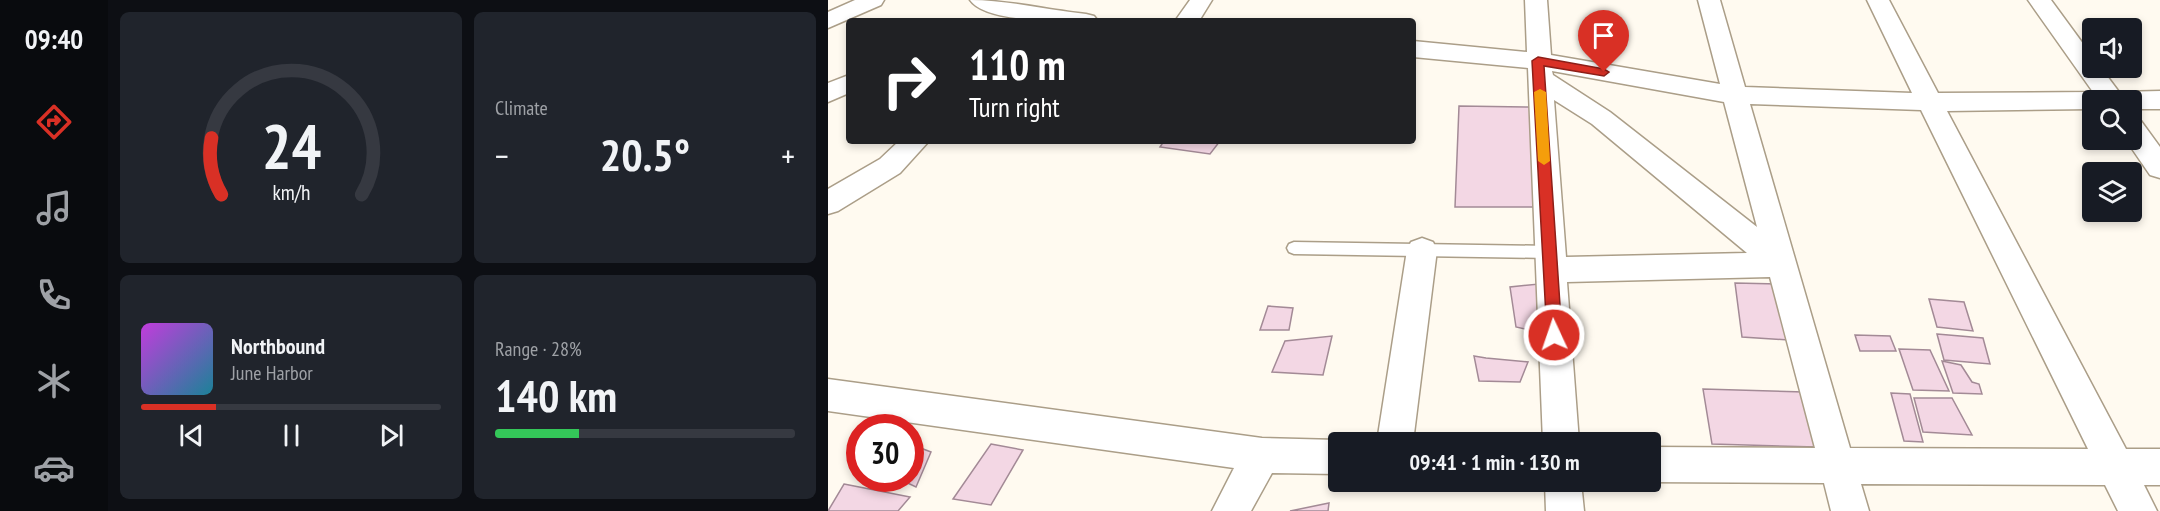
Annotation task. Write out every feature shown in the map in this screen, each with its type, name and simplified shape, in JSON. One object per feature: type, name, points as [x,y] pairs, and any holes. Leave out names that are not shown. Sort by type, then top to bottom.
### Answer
[{"type":"street","points":[[835,19],[873,0]]},
{"type":"street","points":[[1189,18],[1201,0]]},
{"type":"street","points":[[1536,0],[1538,69],[1560,432]]},
{"type":"street","points":[[1709,0],[1850,511]]},
{"type":"street","points":[[1878,0],[2138,511]]},
{"type":"street","points":[[2039,0],[2105,90]]},
{"type":"street","points":[[975,18],[990,4],[1071,18]]},
{"type":"street","points":[[1416,49],[1538,69],[1735,95],[1930,102],[2082,100]]},
{"type":"street","points":[[1538,69],[1782,264]]},
{"type":"street","points":[[828,93],[846,84]]},
{"type":"street","points":[[2142,100],[2160,100]]},
{"type":"street","points":[[2142,142],[2160,168]]},
{"type":"street","points":[[828,203],[890,166],[913,144]]},
{"type":"street","points":[[1396,432],[1422,250]]},
{"type":"street","points":[[1550,261],[1782,264]]},
{"type":"street","points":[[828,395],[1262,454],[1328,457]]},
{"type":"street","points":[[1231,511],[1262,454]]},
{"type":"street","points":[[1661,465],[2160,466]]},
{"type":"street","points":[[1564,492],[1565,511]]},
{"type":"lane","points":[[1294,248],[1422,250],[1550,261]]},
{"type":"building","points":[[1459,106],[1533,107],[1537,207],[1455,207]]},
{"type":"building","points":[[1162,144],[1218,144],[1210,154],[1160,147]]},
{"type":"building","points":[[1735,283],[1778,284],[1788,340],[1742,337]]},
{"type":"building","points":[[1539,284],[1539,332],[1516,327],[1510,287]]},
{"type":"building","points":[[1929,299],[1964,302],[1973,331],[1937,327]]},
{"type":"building","points":[[1268,306],[1293,308],[1289,330],[1260,330]]},
{"type":"building","points":[[1937,334],[1983,338],[1990,364],[1944,360]]},
{"type":"building","points":[[1855,335],[1890,336],[1896,351],[1860,351]]},
{"type":"building","points":[[1332,336],[1323,375],[1272,372],[1285,341]]},
{"type":"building","points":[[1899,349],[1930,350],[1949,391],[1913,390]]},
{"type":"building","points":[[1474,356],[1528,362],[1520,382],[1479,381]]},
{"type":"building","points":[[1942,361],[1961,365],[1972,382],[1979,384],[1982,394],[1953,393]]},
{"type":"building","points":[[1703,389],[1804,392],[1817,447],[1712,444]]},
{"type":"building","points":[[1891,393],[1910,394],[1923,442],[1904,441]]},
{"type":"building","points":[[1914,398],[1952,398],[1972,435],[1923,432]]},
{"type":"building","points":[[991,444],[1023,450],[991,505],[953,499]]},
{"type":"building","points":[[924,449],[931,452],[924,468]]},
{"type":"building","points":[[844,484],[846,484],[846,492],[885,492],[910,497],[898,511],[828,511]]},
{"type":"building","points":[[1329,503],[1328,511],[1290,511]]},
{"type":"slow traffic","points":[[1540,92],[1544,161]]},
{"type":"route","points":[[1554,335],[1538,61],[1604,72]]}]
